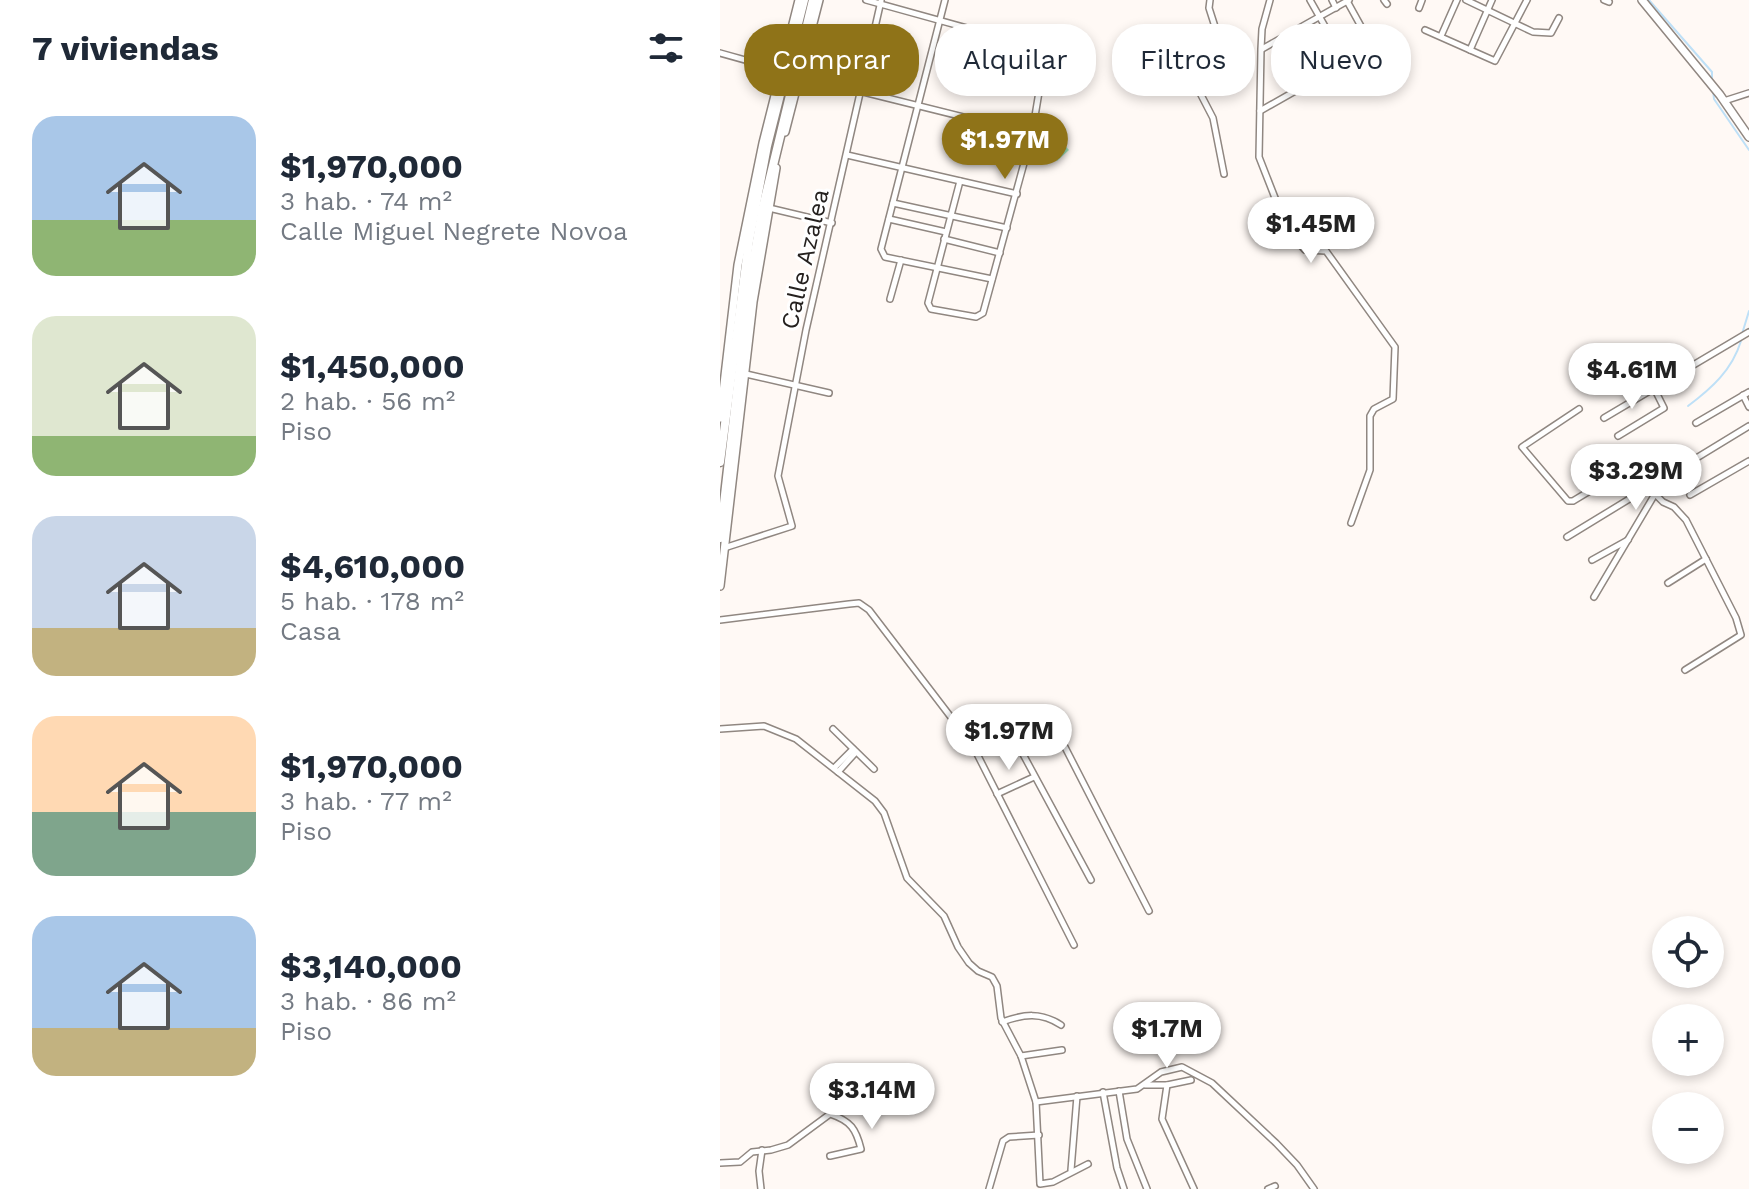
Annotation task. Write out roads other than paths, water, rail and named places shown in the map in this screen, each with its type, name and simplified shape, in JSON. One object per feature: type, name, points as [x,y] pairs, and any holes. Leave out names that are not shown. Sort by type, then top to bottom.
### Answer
[{"type":"main road","points":[[720,462],[749,241],[767,146],[802,0]]},
{"type":"main road","points":[[720,538],[749,288],[762,211],[813,0]]},
{"type":"street","points":[[795,24],[802,0]]},
{"type":"street","points":[[813,24],[819,0]]},
{"type":"street","points":[[866,0],[1046,50],[1032,134],[980,316],[928,307],[960,181]]},
{"type":"street","points":[[945,0],[882,254],[992,279]]},
{"type":"street","points":[[1210,0],[1217,33],[1202,73],[1199,91],[1213,118],[1224,174]]},
{"type":"street","points":[[1270,0],[1261,49],[1259,157],[1288,231],[1305,250],[1326,251],[1395,347],[1393,399],[1374,409],[1370,416],[1370,470],[1351,523]]},
{"type":"street","points":[[1310,0],[1323,24]]},
{"type":"street","points":[[1332,0],[1336,8]]},
{"type":"street","points":[[1419,8],[1422,0]]},
{"type":"street","points":[[1441,36],[1457,0]]},
{"type":"street","points":[[1466,0],[1533,32],[1551,33],[1559,18]]},
{"type":"street","points":[[1470,50],[1492,0]]},
{"type":"street","points":[[1425,30],[1495,61],[1527,0]]},
{"type":"street","points":[[1642,0],[1724,101],[1749,137]]},
{"type":"street","points":[[1309,24],[1348,1],[1360,24]]},
{"type":"street","name":"Calle Azalea","points":[[876,24],[881,2]]},
{"type":"street","points":[[1261,49],[1271,44]]},
{"type":"street","points":[[720,53],[744,60]]},
{"type":"street","points":[[1724,101],[1749,93]]},
{"type":"street","points":[[720,418],[723,358],[738,265],[775,96]]},
{"type":"street","points":[[720,586],[757,271],[794,96]]},
{"type":"street","name":"Calle Azalea","points":[[724,548],[792,526],[778,476],[860,96]]},
{"type":"street","points":[[877,96],[1032,134]]},
{"type":"street","points":[[1259,111],[1285,96]]},
{"type":"street","points":[[847,155],[1017,194]]},
{"type":"street","points":[[893,203],[1007,228]]},
{"type":"street","points":[[769,208],[832,223]]},
{"type":"street","points":[[889,219],[946,232]]},
{"type":"street","points":[[944,239],[1000,253]]},
{"type":"street","points":[[890,299],[901,260]]},
{"type":"street","points":[[1604,418],[1749,332]]},
{"type":"street","points":[[746,374],[829,393]]},
{"type":"street","points":[[1618,436],[1664,408],[1654,388]]},
{"type":"street","points":[[1696,423],[1746,393],[1749,407]]},
{"type":"street","points":[[1579,409],[1522,447],[1568,501],[1573,501],[1646,457],[1651,460],[1661,479],[1594,597]]},
{"type":"street","points":[[1567,537],[1749,426]]},
{"type":"street","points":[[1690,495],[1749,461]]},
{"type":"street","points":[[1655,494],[1686,520],[1736,618],[1741,635],[1685,670]]},
{"type":"street","points":[[1592,560],[1628,540]]},
{"type":"street","points":[[1668,583],[1706,559]]},
{"type":"street","points":[[720,620],[859,603],[869,610],[973,746],[1074,945]]},
{"type":"street","points":[[1091,880],[1011,732],[1048,714],[1149,911]]},
{"type":"street","points":[[720,729],[764,726],[796,739],[875,801],[892,833],[907,878],[944,916],[969,963],[992,977],[997,986],[1002,1022],[1021,1056],[1036,1102],[1040,1184],[1053,1182],[1071,1170],[1088,1164]]},
{"type":"street","points":[[833,729],[874,769]]},
{"type":"street","points":[[836,770],[855,750]]},
{"type":"street","points":[[997,794],[1034,777]]},
{"type":"street","points":[[1002,1022],[1030,1014],[1061,1025]]},
{"type":"street","points":[[1021,1056],[1062,1050]]},
{"type":"street","points":[[1145,1085],[1173,1067],[1182,1067],[1201,1075],[1276,1143],[1314,1189]]},
{"type":"street","points":[[1036,1102],[1191,1080]]},
{"type":"street","points":[[1167,1085],[1162,1119],[1194,1189]]},
{"type":"street","points":[[1119,1091],[1127,1139],[1147,1189]]},
{"type":"street","points":[[1103,1092],[1124,1189]]},
{"type":"street","points":[[1071,1170],[1077,1096]]},
{"type":"street","points":[[720,1163],[740,1162],[752,1152],[771,1150],[793,1142],[830,1114],[846,1120],[857,1131],[861,1149],[830,1156]]},
{"type":"street","points":[[989,1189],[1003,1141],[1009,1137],[1039,1135]]},
{"type":"street","points":[[761,1189],[759,1171],[762,1150]]},
{"type":"street","points":[[1053,1182],[1056,1189]]},
{"type":"waterway","points":[[1649,0],[1712,72],[1712,80]]},
{"type":"waterway","points":[[1713,90],[1714,99],[1749,150]]},
{"type":"waterway","points":[[1742,334],[1749,311]]},
{"type":"waterway","points":[[1688,406],[1720,378],[1741,341]]}]
